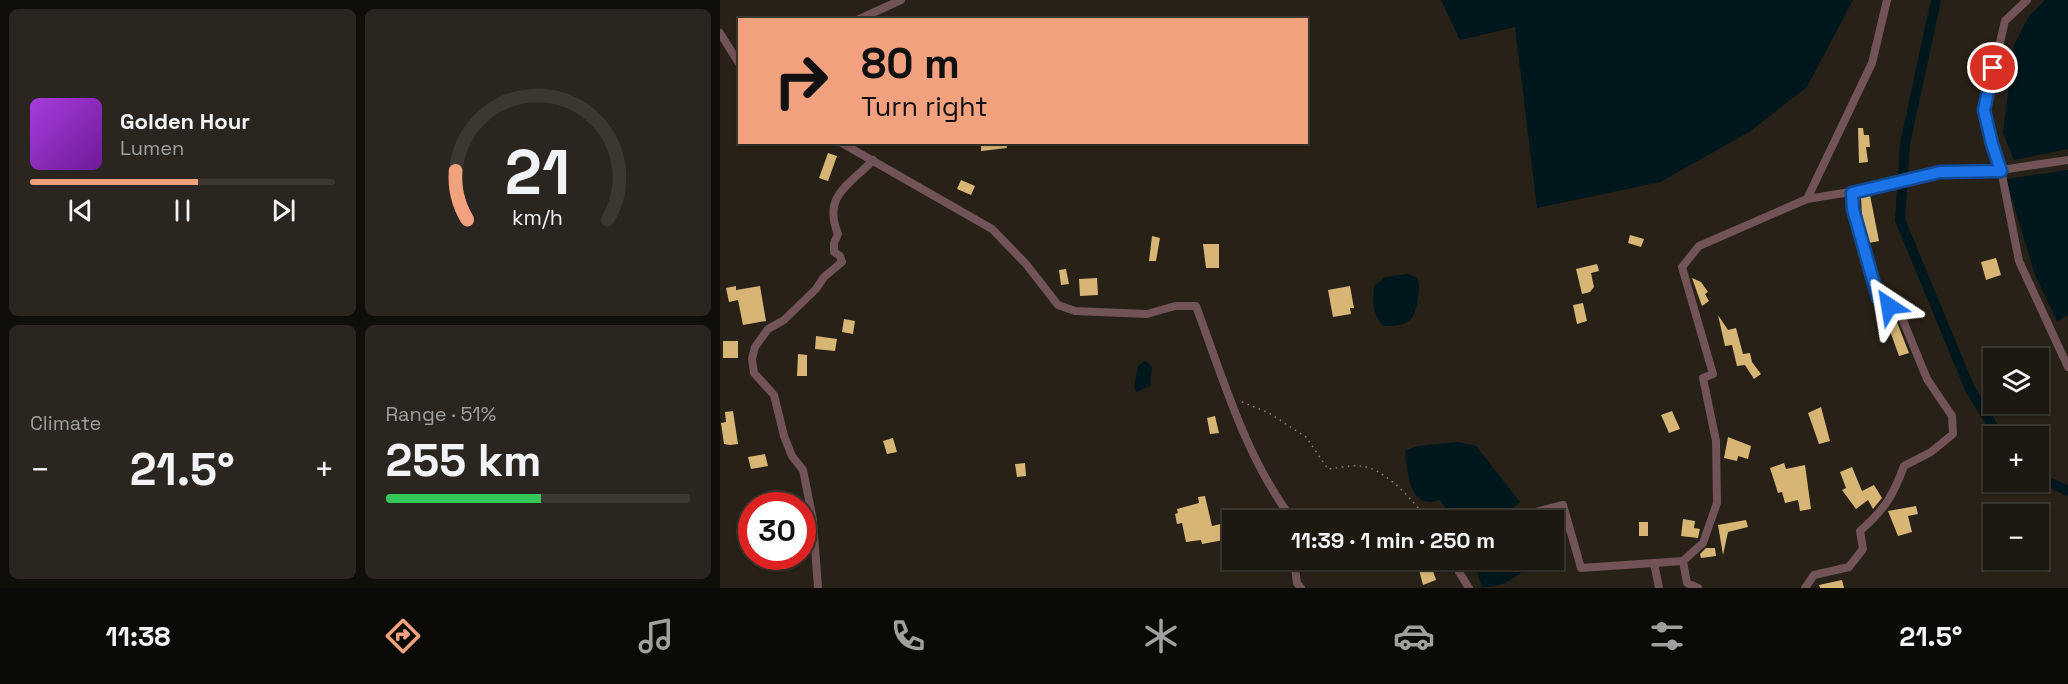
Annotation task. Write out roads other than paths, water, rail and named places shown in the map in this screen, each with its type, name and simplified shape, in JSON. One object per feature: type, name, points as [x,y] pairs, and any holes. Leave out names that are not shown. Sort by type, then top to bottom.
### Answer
[{"type":"street","points":[[861,18],[901,0]]},
{"type":"street","points":[[1807,199],[1872,63],[1887,0]]},
{"type":"street","points":[[2027,0],[2005,21],[1984,110],[2001,171],[2019,261],[2068,367]]},
{"type":"street","points":[[720,33],[738,62]]},
{"type":"street","points":[[844,144],[992,229],[1026,264],[1058,305],[1075,310],[1146,314],[1175,306],[1196,306],[1230,398],[1273,492],[1286,510]]},
{"type":"street","points":[[818,588],[813,520],[803,470],[792,456],[784,436],[774,395],[754,373],[752,359],[755,347],[768,329],[784,320],[816,289],[824,277],[842,262],[840,256],[834,252],[834,243],[838,234],[832,217],[834,202],[840,191],[873,160]]},
{"type":"street","points":[[1546,510],[1563,506],[1581,568],[1683,561],[1703,543],[1717,502],[1716,441],[1703,378],[1713,374],[1682,267],[1699,246],[1807,199],[1852,193],[1940,172],[2001,171],[2068,160]]},
{"type":"street","points":[[1805,588],[1814,575],[1849,567],[1863,549],[1860,531],[1893,497],[1905,466],[1931,452],[1953,434],[1952,416],[1927,379],[1900,313],[1878,298],[1853,209],[1852,193]]},
{"type":"street","points":[[1683,561],[1687,583],[1698,588]]},
{"type":"street","points":[[1654,563],[1659,588]]},
{"type":"street","points":[[1295,570],[1297,584],[1300,588]]},
{"type":"street","points":[[1458,570],[1468,588]]},
{"type":"water","points":[[1441,0],[1853,0],[1807,87],[1749,132],[1660,182],[1537,208],[1515,27],[1460,40]]},
{"type":"water","points":[[2045,0],[2068,0],[2068,149],[2014,160],[2003,133],[2014,45],[2029,16]]},
{"type":"water","points":[[2068,170],[2068,315],[2057,321],[2035,275],[2006,179]]},
{"type":"water","points":[[1408,274],[1416,277],[1419,284],[1413,316],[1400,325],[1384,326],[1375,312],[1374,286],[1385,277]]},
{"type":"water","points":[[1145,361],[1152,367],[1150,386],[1137,392],[1134,388],[1138,366]]},
{"type":"water","points":[[1458,442],[1476,446],[1520,502],[1508,510],[1447,510],[1440,500],[1430,502],[1423,500],[1417,496],[1410,482],[1405,451],[1418,446]]},
{"type":"water","points":[[1476,570],[1524,570],[1506,583],[1482,587]]},
{"type":"waterway","points":[[1936,0],[1905,144],[1900,220],[1970,389],[1993,426]]},
{"type":"waterway","points":[[2049,482],[2068,491]]}]
